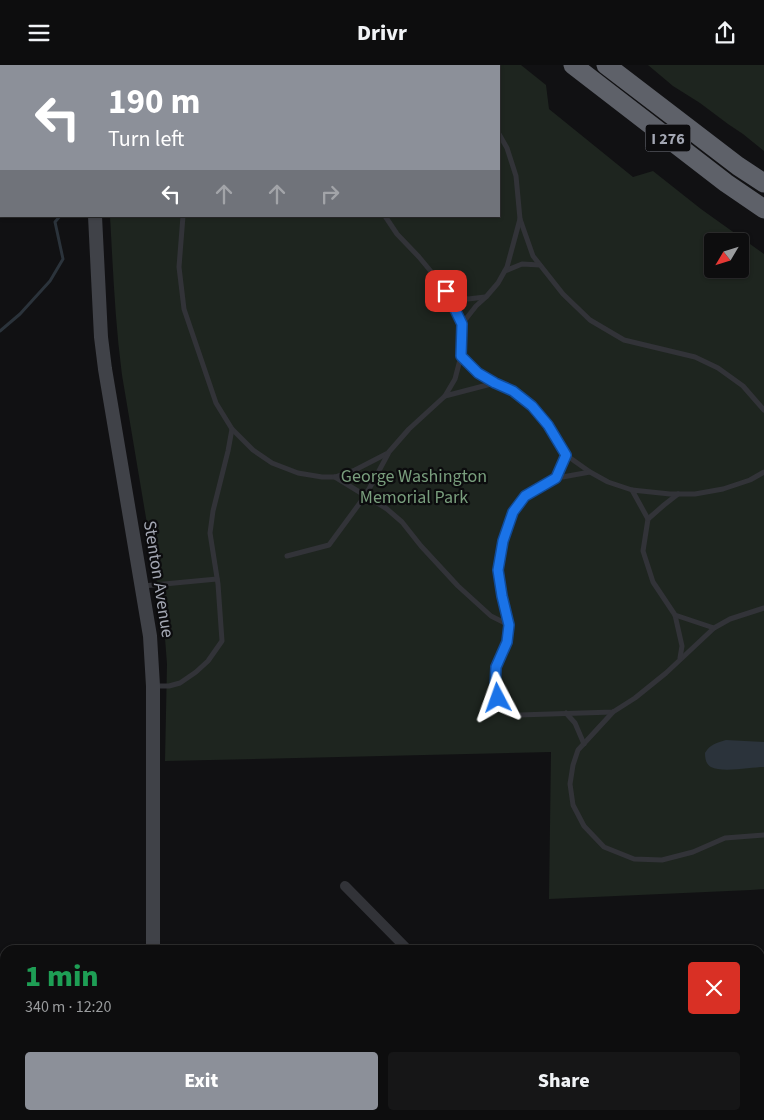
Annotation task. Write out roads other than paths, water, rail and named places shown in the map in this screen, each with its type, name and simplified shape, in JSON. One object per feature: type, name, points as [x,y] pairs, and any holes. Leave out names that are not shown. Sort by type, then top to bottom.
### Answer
[{"type":"highway","name":"I 276","points":[[573,65],[726,183],[764,209]]},
{"type":"highway","name":"I 276","points":[[606,65],[738,166],[764,183]]},
{"type":"main road","name":"Stenton Avenue","points":[[95,217],[105,369],[150,636],[153,686],[153,945]]},
{"type":"street","points":[[345,886],[403,945]]},
{"type":"lane","points":[[500,135],[507,148],[516,176],[520,219],[533,256],[563,294],[590,320],[624,340],[694,357],[718,368],[743,386],[764,410]]},
{"type":"lane","points":[[182,217],[179,267],[184,309],[216,403],[232,429],[254,450],[272,463],[298,473],[322,477],[335,477],[355,470],[388,453]]},
{"type":"lane","points":[[288,556],[328,545],[364,496],[388,453],[410,429],[446,396],[455,379],[461,356],[462,324],[443,286],[397,234],[386,217]]},
{"type":"lane","points":[[462,324],[476,305],[498,283],[505,271],[520,219]]},
{"type":"lane","points":[[505,271],[522,264],[540,265]]},
{"type":"lane","points":[[446,291],[468,299],[486,297]]},
{"type":"lane","points":[[461,356],[478,373],[513,391],[532,406],[548,425],[566,455],[608,482],[632,490],[695,494],[723,489],[750,480],[764,471]]},
{"type":"lane","points":[[446,396],[495,383]]},
{"type":"lane","points":[[153,686],[170,686],[180,683],[208,661],[222,641],[217,579],[210,533],[213,511],[232,429]]},
{"type":"lane","points":[[556,478],[566,455]]},
{"type":"lane","points":[[590,472],[556,478],[525,496],[513,512],[503,541],[498,570],[509,625],[507,642],[496,667],[495,689],[498,698],[507,710],[519,715],[613,712]]},
{"type":"lane","points":[[335,477],[388,509],[402,522],[420,546],[458,586],[491,617],[509,625]]},
{"type":"lane","points":[[632,490],[648,519]]},
{"type":"lane","points":[[679,494],[648,519],[642,551],[653,582],[675,615],[682,646],[680,659]]},
{"type":"lane","points":[[142,587],[217,579]]},
{"type":"lane","points":[[764,608],[730,619],[714,627],[666,673],[613,712],[578,750],[570,784],[573,805],[584,826],[604,847],[634,859],[662,860],[693,852],[726,838],[764,835]]},
{"type":"lane","points":[[675,615],[714,627]]},
{"type":"lane","points":[[566,713],[575,723],[584,744]]},
{"type":"waterway","points":[[0,331],[20,314],[50,281],[63,259],[55,222],[59,217]]},
{"type":"park label","name":"George Washington Memorial Park","points":[[414,486]]}]
